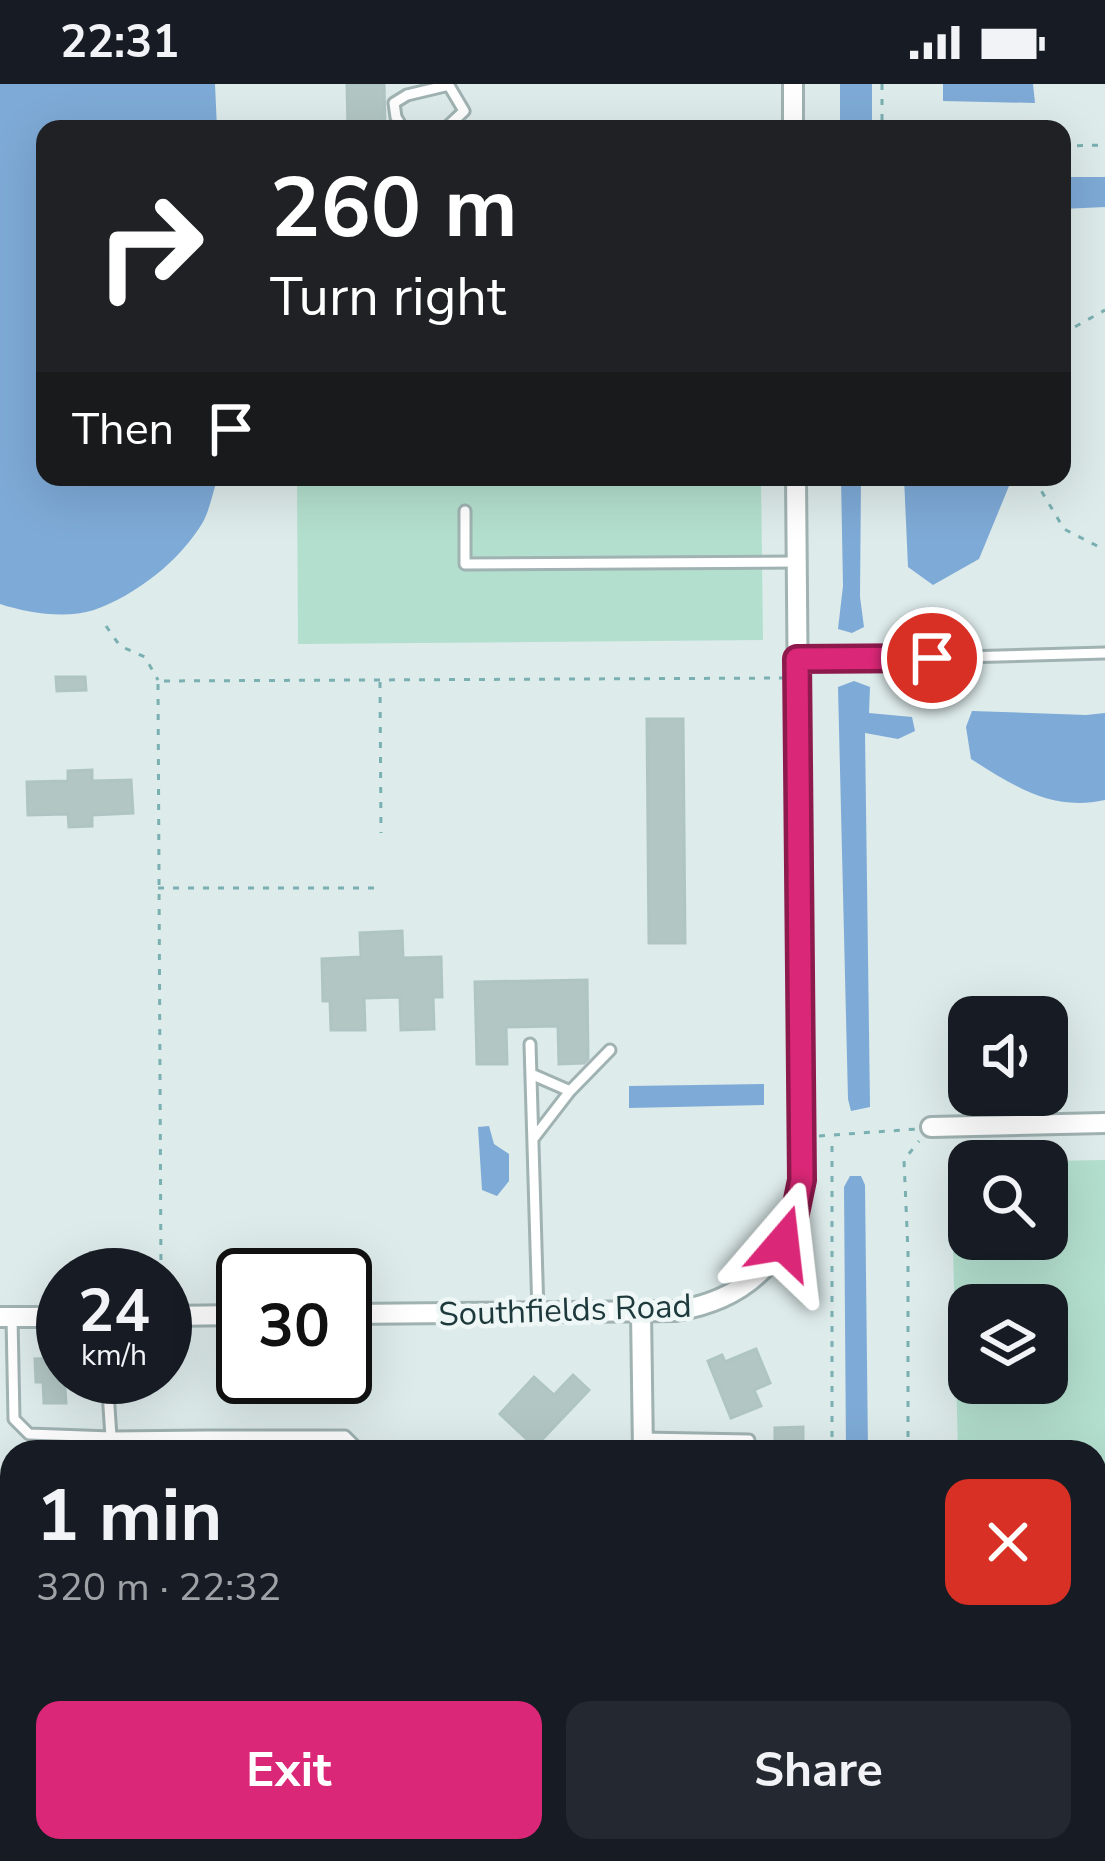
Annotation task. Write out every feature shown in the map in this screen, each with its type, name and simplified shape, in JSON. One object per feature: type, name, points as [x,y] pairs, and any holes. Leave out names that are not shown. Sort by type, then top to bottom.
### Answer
[{"type":"street","points":[[793,84],[793,120]]},
{"type":"street","name":"Southfields Road","points":[[372,1315],[676,1311],[719,1300],[756,1277],[793,1223],[799,1202],[802,1136],[796,486]]},
{"type":"street","points":[[931,1127],[1105,1123]]},
{"type":"street","points":[[641,1312],[643,1440]]},
{"type":"lane","points":[[398,120],[394,103],[407,94],[449,85],[464,111],[454,120]]},
{"type":"lane","points":[[465,511],[465,564],[797,562]]},
{"type":"lane","points":[[798,669],[1105,653]]},
{"type":"lane","points":[[530,1044],[538,1313]]},
{"type":"lane","points":[[533,1139],[610,1050]]},
{"type":"lane","points":[[531,1074],[571,1090]]},
{"type":"lane","points":[[6,1317],[14,1419],[29,1434],[345,1436],[349,1440]]},
{"type":"lane","points":[[109,1404],[112,1437]]},
{"type":"path","points":[[882,84],[882,120]]},
{"type":"path","points":[[1071,146],[1105,145]]},
{"type":"path","points":[[1071,329],[1105,310]]},
{"type":"path","points":[[1039,486],[1064,529],[1105,550]]},
{"type":"path","points":[[106,626],[120,646],[145,657],[158,681],[161,1248]]},
{"type":"path","points":[[158,681],[798,669]]},
{"type":"path","points":[[380,680],[380,833]]},
{"type":"path","points":[[158,888],[383,888]]},
{"type":"path","points":[[802,1136],[931,1127]]},
{"type":"path","points":[[908,1440],[904,1160],[931,1127]]},
{"type":"path","points":[[832,1137],[832,1440]]},
{"type":"green space","points":[[297,486],[761,486],[763,640],[298,644]]},
{"type":"green space","points":[[1105,1160],[1105,1440],[958,1440],[957,1404],[1068,1404],[1068,1284],[954,1284],[953,1260],[1068,1260],[1068,1161]]},
{"type":"water","points":[[0,84],[215,84],[217,120],[36,120],[36,486],[216,486],[210,506],[193,536],[156,575],[94,610],[47,614],[0,604]]},
{"type":"water","points":[[840,84],[872,84],[872,120],[840,120]]},
{"type":"water","points":[[943,84],[1033,84],[1035,103],[943,101]]},
{"type":"water","points":[[1071,177],[1105,177],[1105,207],[1071,209]]},
{"type":"water","points":[[841,486],[861,486],[864,627],[852,633],[838,629],[843,586]]},
{"type":"water","points":[[904,486],[1009,486],[979,559],[933,585],[908,567]]},
{"type":"water","points":[[854,681],[870,687],[869,713],[912,717],[915,731],[898,739],[865,733],[870,1107],[851,1111],[838,687]]},
{"type":"water","points":[[972,711],[1105,713],[1105,800],[1068,802],[1034,794],[971,759],[966,727]]},
{"type":"water","points":[[764,1084],[764,1105],[629,1108],[629,1086]]},
{"type":"water","points":[[489,1126],[494,1144],[509,1154],[509,1181],[497,1196],[482,1190],[478,1127]]},
{"type":"water","points":[[850,1176],[861,1176],[865,1185],[868,1440],[846,1440],[844,1187]]},
{"type":"building","points":[[347,84],[384,84],[385,120],[348,120]]},
{"type":"building","points":[[56,677],[85,677],[86,690],[57,691]]},
{"type":"building","points":[[647,719],[683,719],[685,943],[649,943]]},
{"type":"building","points":[[92,770],[92,781],[131,780],[133,813],[92,815],[92,826],[69,827],[68,814],[28,815],[27,782],[68,781],[68,771]]},
{"type":"building","points":[[402,931],[403,958],[441,957],[442,997],[433,997],[434,1029],[401,1030],[400,997],[364,998],[365,1030],[331,1030],[330,1001],[323,1001],[322,959],[361,957],[360,933]]},
{"type":"building","points":[[587,980],[588,1059],[584,1063],[559,1064],[558,1026],[506,1027],[507,1064],[477,1064],[475,982]]},
{"type":"building","points":[[756,1349],[770,1383],[754,1390],[761,1406],[731,1418],[708,1361],[722,1355],[725,1362]]},
{"type":"building","points":[[573,1375],[589,1390],[542,1440],[528,1440],[500,1414],[534,1377],[554,1395]]},
{"type":"building","points":[[803,1427],[803,1440],[775,1440],[775,1428]]},
{"type":"route","points":[[783,1243],[793,1223],[802,1180],[797,659],[932,658]]}]
